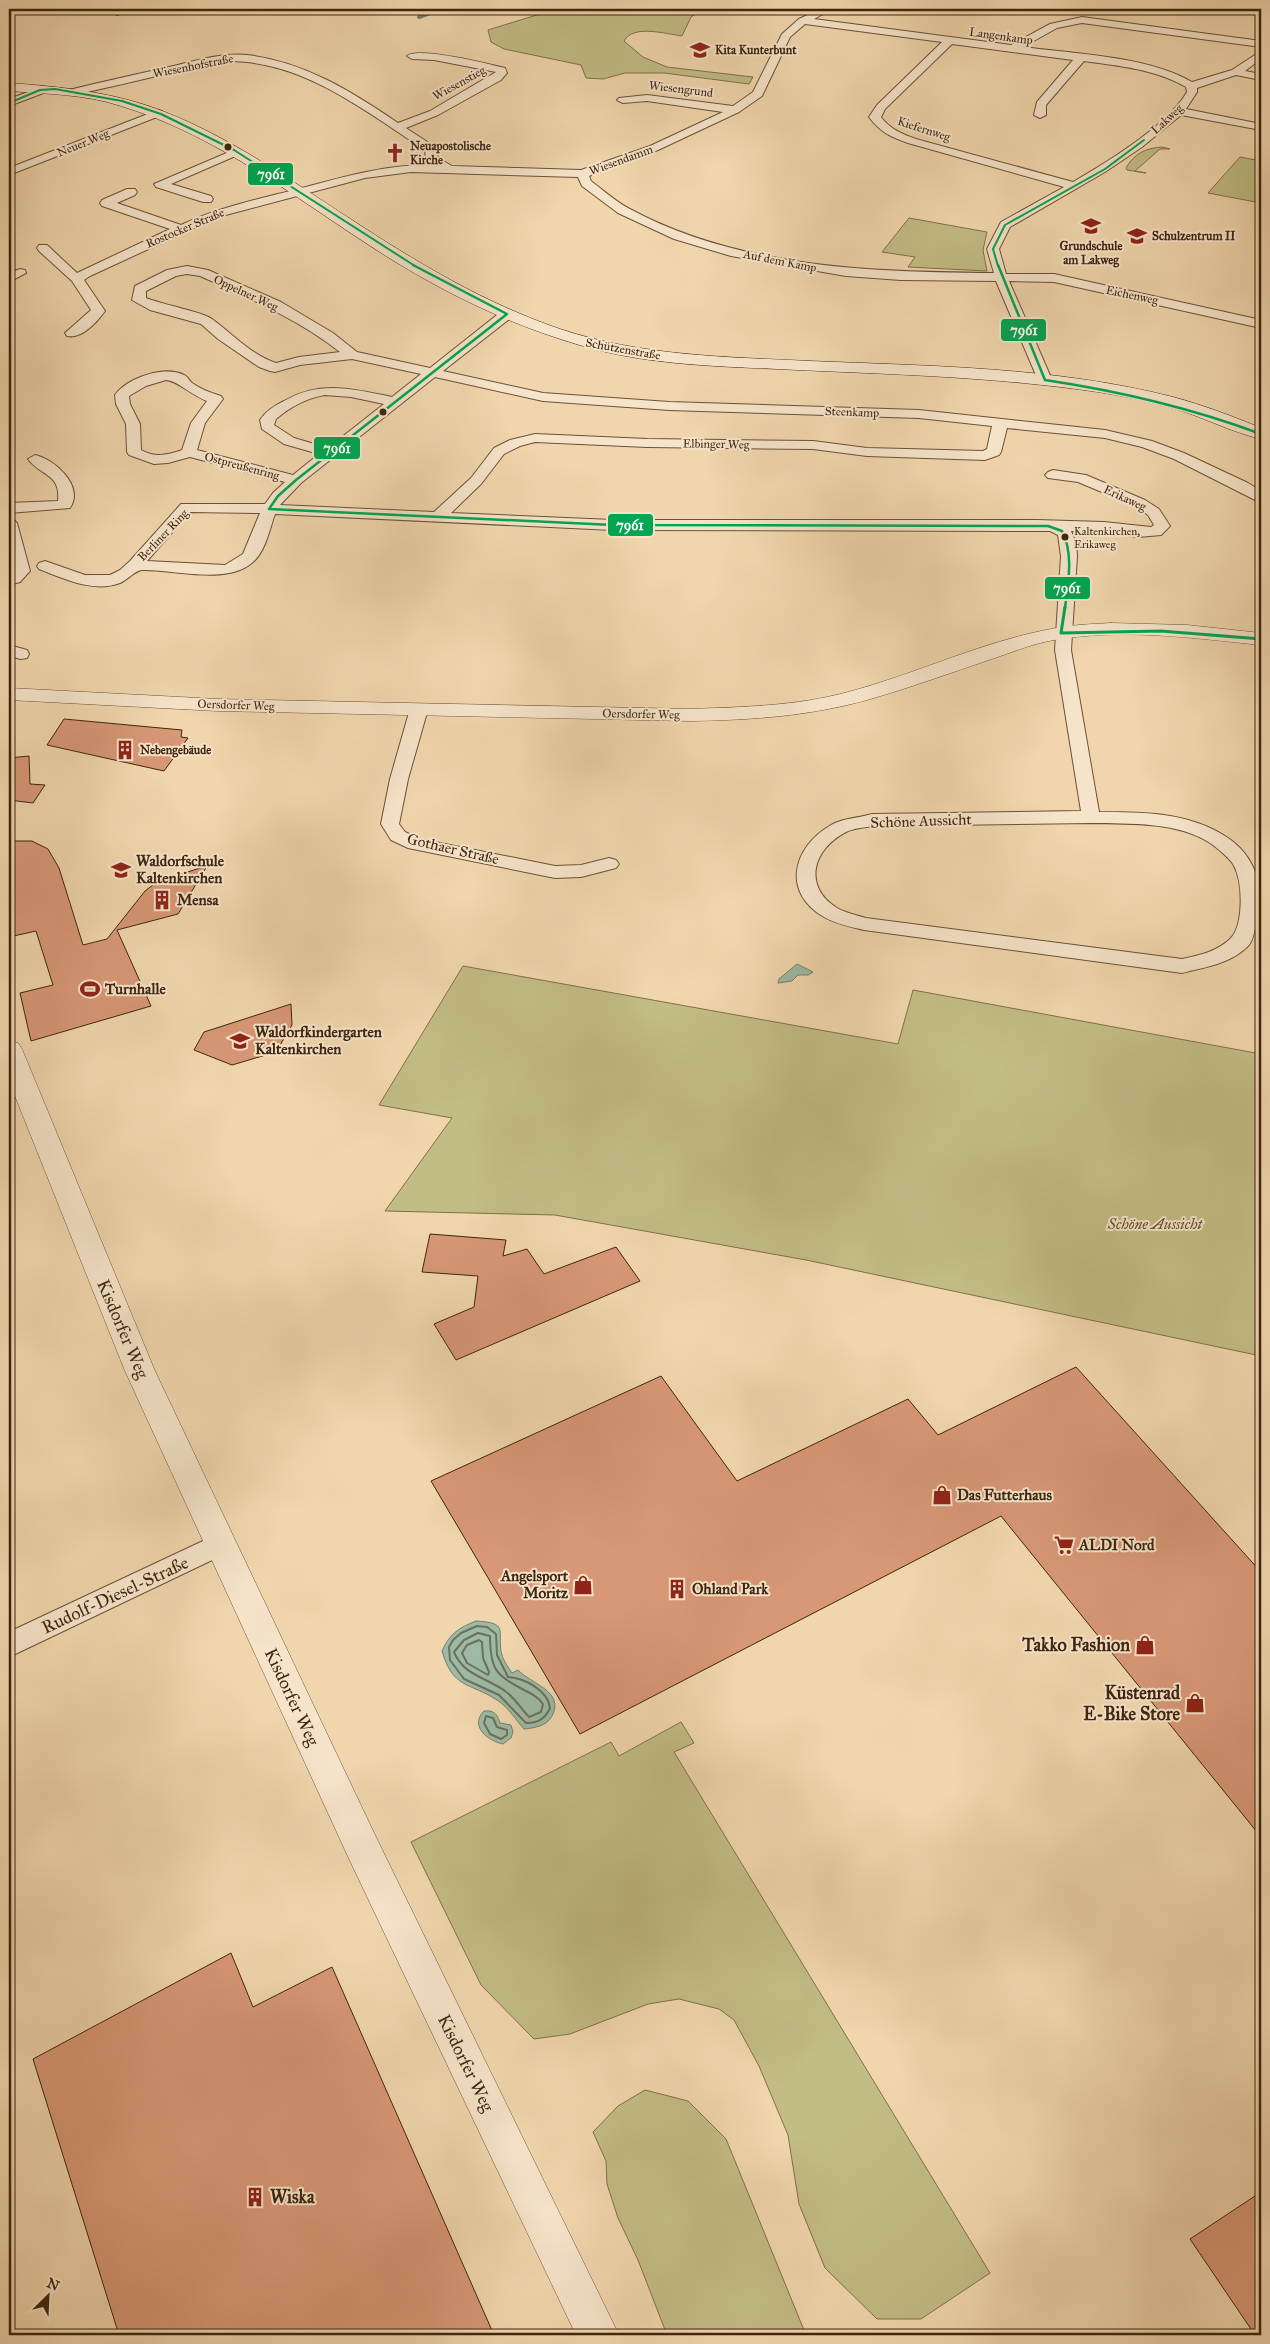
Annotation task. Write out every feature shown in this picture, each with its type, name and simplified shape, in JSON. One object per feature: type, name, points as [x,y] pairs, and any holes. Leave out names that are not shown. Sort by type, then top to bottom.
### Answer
[{"type":"street","points":[[103,9],[118,12]]},
{"type":"street","name":"Wiesendamm","points":[[299,192],[365,175],[411,168],[582,174],[654,148],[735,110],[758,94],[786,36],[803,21],[827,9]]},
{"type":"street","points":[[1011,50],[1053,25],[1066,21],[1082,20],[1261,44]]},
{"type":"street","name":"Langenkamp","points":[[803,21],[1150,68],[1171,74],[1191,86]]},
{"type":"street","name":"Kiefernweg","points":[[949,41],[881,107],[875,117],[880,125],[890,133],[912,140],[1074,186]]},
{"type":"street","name":"Lakweg","points":[[1045,380],[1001,277],[993,249],[1005,225],[1105,168],[1179,112],[1192,92],[1191,86],[1236,72],[1261,54]]},
{"type":"street","name":"Wiesenstieg","points":[[397,127],[434,113],[497,78],[502,73],[501,70],[434,57],[412,56]]},
{"type":"street","name":"Wiesenhofstraße","points":[[73,92],[218,59],[243,58],[288,68],[324,82],[351,96],[431,149],[432,160],[451,170]]},
{"type":"street","points":[[1040,115],[1041,104],[1080,59]]},
{"type":"street","points":[[1236,72],[1261,77]]},
{"type":"street","name":"Schützenstraße","points":[[9,87],[73,92],[124,101],[199,131],[236,152],[450,288],[507,314],[594,346],[637,354],[684,359],[955,373],[1045,380],[1100,387],[1158,399],[1214,415],[1261,434]]},
{"type":"street","points":[[9,103],[42,90]]},
{"type":"street","name":"Wiesengrund","points":[[623,100],[647,98],[735,110]]},
{"type":"street","points":[[1179,112],[1261,127]]},
{"type":"street","name":"Neuer Weg","points":[[9,172],[158,113]]},
{"type":"street","points":[[207,199],[160,184],[236,152]]},
{"type":"street","points":[[411,168],[432,160]]},
{"type":"street","name":"Auf dem Kamp","points":[[582,174],[586,183],[622,210],[678,236],[731,252],[846,272],[901,276],[1001,277]]},
{"type":"street","points":[[131,192],[106,204],[182,229]]},
{"type":"street","name":"Rostocker Straße","points":[[77,278],[214,214],[299,192]]},
{"type":"street","points":[[43,248],[77,278],[98,312],[82,327],[72,333]]},
{"type":"street","name":"Oppelner Weg","points":[[187,270],[203,273],[276,305],[328,336],[352,355],[299,361],[275,368],[264,364],[223,336],[206,321],[155,307],[139,300],[140,289],[172,273],[187,270]]},
{"type":"street","name":"Eichenweg","points":[[1001,277],[1054,278],[1261,324]]},
{"type":"street","points":[[269,510],[278,496],[296,480],[507,314]]},
{"type":"street","points":[[352,355],[431,373]]},
{"type":"street","name":"Steenkamp","points":[[431,373],[543,397],[669,406],[918,414],[1105,434],[1147,444],[1209,469],[1243,486],[1261,498]]},
{"type":"street","name":"Ostpreußenring","points":[[189,452],[196,428],[208,407],[216,399],[202,395],[180,378],[166,376],[129,388],[122,395],[123,404],[133,424],[134,452],[143,458],[163,460],[189,452],[296,480]]},
{"type":"street","points":[[331,453],[279,436],[267,426],[267,420],[298,397],[315,391],[338,390],[393,402]]},
{"type":"street","name":"Elbinger Weg","points":[[438,517],[476,481],[499,451],[514,443],[535,438],[647,443],[813,445],[867,452],[985,456],[994,452],[1000,423]]},
{"type":"street","points":[[9,508],[65,505],[68,492],[63,481],[35,459]]},
{"type":"street","name":"Erikaweg","points":[[1048,526],[1104,527],[1138,532],[1155,532],[1162,526],[1154,512],[1140,503],[1082,478],[1053,475]]},
{"type":"street","name":"Berliner Ring","points":[[186,508],[269,510],[250,556],[242,563],[227,570],[158,567],[136,564],[186,508]]},
{"type":"street","points":[[269,510],[613,525],[1048,526],[1060,530],[1065,535],[1068,552],[1061,634],[1090,817]]},
{"type":"street","points":[[9,523],[22,571],[9,580]]},
{"type":"street","points":[[45,566],[100,583],[119,579],[136,564]]},
{"type":"street","name":"Oersdorfer Weg","points":[[9,694],[218,705],[690,715],[737,714],[795,709],[850,698],[1022,642],[1061,634],[1127,629],[1194,631],[1261,639]]},
{"type":"street","name":"Gothaer Straße","points":[[419,710],[399,779],[390,824],[398,836],[415,844],[555,872],[581,871],[609,864]]},
{"type":"street","name":"Schöne Aussicht","points":[[1090,817],[1136,818],[1181,823],[1219,840],[1243,862],[1251,888],[1250,914],[1242,941],[1218,958],[1182,966],[1131,961],[864,924],[829,912],[809,895],[805,877],[808,859],[821,843],[840,828],[872,820],[1090,817]]},
{"type":"street","name":"Kisdorfer Weg","points":[[9,1049],[140,1371],[363,1849],[598,2335]]},
{"type":"street","name":"Rudolf-Diesel-Straße","points":[[9,1645],[220,1544]]},
{"type":"green space","points":[[589,9],[704,9],[691,17],[682,36],[642,31],[628,36],[624,41],[643,57],[667,67],[753,77],[749,84],[664,73],[625,73],[603,79],[586,78],[581,65],[504,49],[491,42],[488,30],[543,13],[582,13]]},
{"type":"green space","points":[[1162,147],[1170,149],[1160,149],[1135,171],[1146,173],[1127,170],[1126,168],[1129,163],[1141,153]]},
{"type":"green space","points":[[1240,157],[1261,161],[1261,203],[1208,193]]},
{"type":"green space","points":[[909,218],[987,232],[983,250],[987,271],[908,267],[915,257],[882,252]]},
{"type":"green space","points":[[463,966],[898,1044],[913,990],[1261,1054],[1261,1356],[806,1260],[555,1215],[385,1211],[452,1118],[379,1105]]},
{"type":"green space","points":[[681,1722],[694,1743],[674,1752],[990,2273],[921,2319],[877,2319],[825,2268],[799,2204],[788,2135],[759,2066],[734,2020],[719,2009],[679,1999],[648,2004],[570,2034],[534,2039],[481,1985],[411,1842],[611,1742],[619,1756]]},
{"type":"green space","points":[[645,2090],[688,2101],[726,2139],[806,2335],[667,2335],[638,2260],[618,2218],[607,2184],[606,2161],[593,2132],[618,2106]]},
{"type":"water","points":[[797,964],[813,972],[808,975],[798,975],[792,981],[778,983],[779,979]]},
{"type":"water","points":[[476,1621],[493,1623],[499,1628],[502,1654],[505,1663],[512,1673],[518,1670],[550,1694],[554,1700],[555,1707],[552,1716],[547,1722],[536,1727],[524,1729],[501,1703],[463,1683],[451,1672],[442,1651],[448,1640],[456,1632]]},
{"type":"water","points":[[484,1711],[495,1713],[500,1723],[511,1725],[513,1732],[511,1738],[503,1744],[492,1740],[482,1732],[479,1722]]},
{"type":"building","name":"Nebengebäude","points":[[64,719],[182,730],[181,737],[188,738],[164,771],[47,745]]},
{"type":"building","points":[[29,756],[30,784],[45,785],[33,803],[9,800],[9,758]]},
{"type":"building","points":[[9,841],[32,841],[48,849],[59,868],[83,945],[107,939],[145,891],[158,881],[207,866],[178,914],[117,930],[151,1006],[31,1041],[20,993],[53,985],[36,931],[9,937]]},
{"type":"building","name":"Waldorfkindergarten Kaltenkirchen","points":[[291,1004],[292,1025],[276,1052],[232,1065],[194,1050],[204,1032]]},
{"type":"building","points":[[430,1234],[506,1240],[503,1256],[527,1249],[544,1274],[616,1247],[640,1281],[456,1360],[434,1324],[474,1307],[478,1276],[422,1272]]},
{"type":"building","name":"Ohland Park","points":[[1076,1367],[1261,1572],[1261,1837],[1001,1516],[580,1734],[431,1481],[661,1376],[737,1481],[908,1399],[938,1435]]},
{"type":"building","name":"Wiska","points":[[231,1953],[253,2007],[332,1967],[494,2335],[119,2335],[33,2059]]},
{"type":"building","points":[[1261,2192],[1261,2335],[1255,2335],[1190,2239]]},
{"type":"waterway","points":[[419,17],[441,9]]},
{"type":"transit line","name":"7961","points":[[9,103],[40,90],[55,89],[122,101],[161,114],[234,150],[403,260],[507,314],[296,480],[278,496],[269,509],[613,525],[1048,526],[1062,531],[1069,551],[1067,596],[1061,633],[1161,631],[1261,639]]},
{"type":"transit line","name":"7961","points":[[1144,140],[1105,169],[1005,225],[993,249],[1001,277],[1045,380],[1128,394],[1182,408],[1261,434]]},
{"type":"place","name":"Kita Kunterbunt","points":[[700,50]]},
{"type":"place","name":"Neuapostolische Kirche","points":[[395,153]]},
{"type":"place","name":"Grundschule am Lakweg","points":[[1091,226]]},
{"type":"place","name":"Schulzentrum II","points":[[1137,236]]},
{"type":"place","name":"Kaltenkirchen, Erikaweg","points":[[1065,537]]},
{"type":"place","name":"Nebengebäude","points":[[125,750]]},
{"type":"place","name":"Waldorfschule Kaltenkirchen","points":[[121,870]]},
{"type":"place","name":"Mensa","points":[[162,900]]},
{"type":"place","name":"Turnhalle","points":[[90,989]]},
{"type":"place","name":"Waldorfkindergarten Kaltenkirchen","points":[[240,1041]]},
{"type":"place","name":"Das Futterhaus","points":[[942,1495]]},
{"type":"place","name":"ALDI Nord","points":[[1064,1545]]},
{"type":"place","name":"Angelsport Moritz","points":[[583,1585]]},
{"type":"place","name":"Ohland Park","points":[[677,1589]]},
{"type":"place","name":"Takko Fashion","points":[[1145,1645]]},
{"type":"place","name":"Küstenrad E-Bike Store","points":[[1195,1703]]},
{"type":"place","name":"Wiska","points":[[255,2197]]}]
